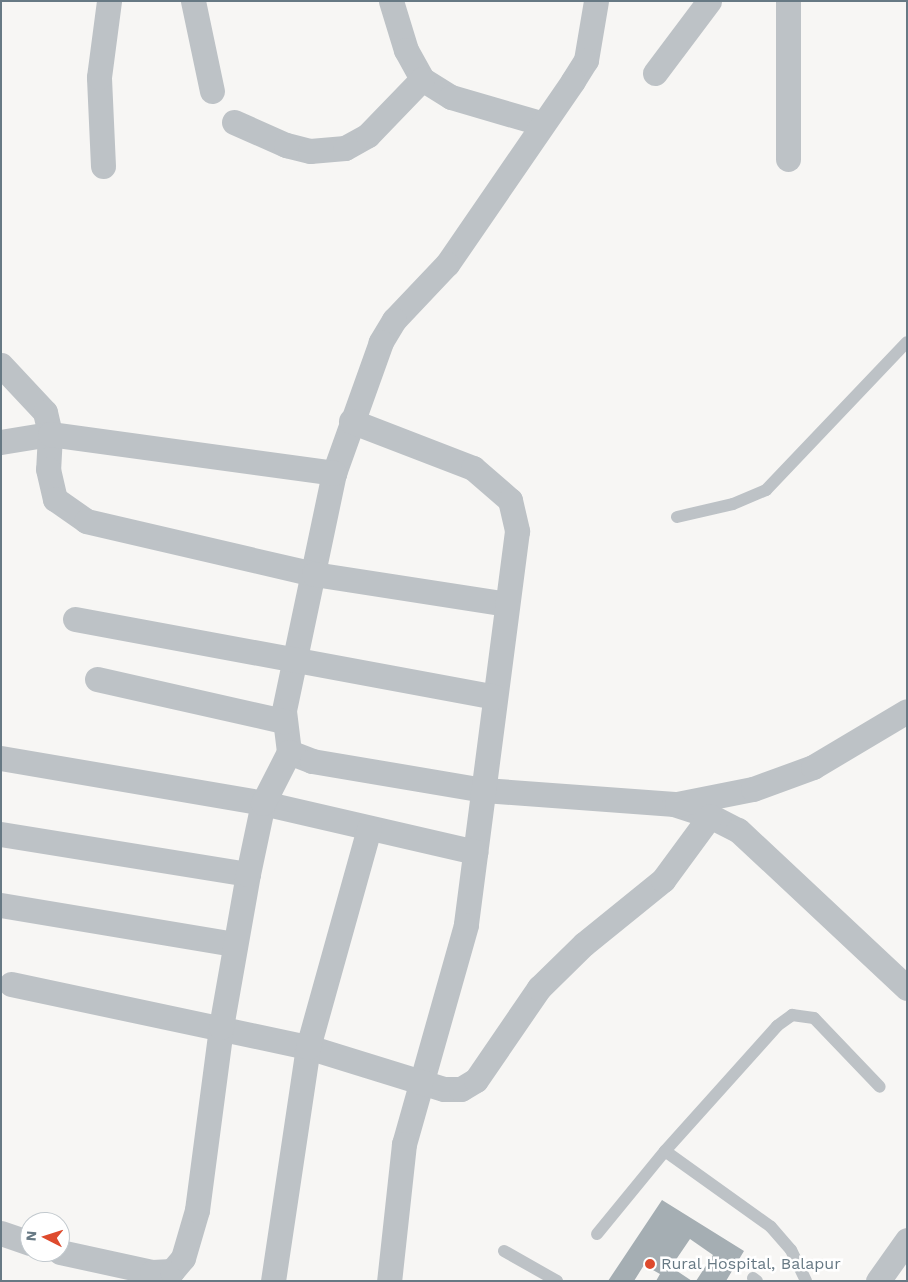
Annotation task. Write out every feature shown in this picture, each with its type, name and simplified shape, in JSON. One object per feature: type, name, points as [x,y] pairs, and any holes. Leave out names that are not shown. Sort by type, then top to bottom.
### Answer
[{"type":"street","points":[[103,166],[99,77],[109,1]]},
{"type":"street","points":[[193,1],[212,91]]},
{"type":"street","points":[[391,1],[406,50],[422,79],[451,97],[540,123]]},
{"type":"street","points":[[70,1254],[152,1272],[172,1271],[183,1258],[197,1210],[221,1028],[248,874],[263,803],[289,752],[284,721],[295,660],[334,473],[351,421],[394,320],[447,264],[540,123],[586,60],[596,1]]},
{"type":"street","points":[[655,73],[709,1]]},
{"type":"street","points":[[788,1],[788,159]]},
{"type":"street","points":[[234,122],[286,145],[310,151],[345,148],[368,135],[422,79]]},
{"type":"street","points":[[1,365],[36,397],[50,434],[48,469],[55,499],[86,521],[314,574],[507,604]]},
{"type":"street","points":[[351,421],[432,448],[497,485],[510,500],[517,531],[494,697],[466,925],[419,1078],[403,1153],[389,1281]]},
{"type":"street","points":[[1,442],[50,434],[334,473]]},
{"type":"street","points":[[75,620],[494,697]]},
{"type":"street","points":[[97,679],[284,721]]},
{"type":"street","points":[[674,804],[753,789],[813,767],[907,712]]},
{"type":"street","points":[[289,752],[312,761],[484,790],[674,804],[710,816],[738,830],[907,988]]},
{"type":"street","points":[[1,758],[263,803],[475,852]]},
{"type":"street","points":[[11,984],[308,1047],[419,1078],[444,1089],[462,1090],[476,1080],[539,988],[584,944],[663,880],[710,816]]},
{"type":"street","points":[[273,1281],[308,1047],[369,828]]},
{"type":"street","points":[[1,834],[248,874]]},
{"type":"street","points":[[1,905],[235,944]]},
{"type":"street","points":[[1,1233],[20,1240]]},
{"type":"street","points":[[878,1281],[907,1240]]},
{"type":"lane","points":[[677,517],[732,504],[766,490],[907,342]]},
{"type":"lane","points":[[597,1234],[665,1151],[792,1015],[814,1018],[880,1087]]},
{"type":"lane","points":[[665,1151],[771,1227],[791,1250],[806,1281]]},
{"type":"lane","points":[[504,1250],[557,1281]]},
{"type":"building","points":[[662,1200],[744,1251],[726,1281],[696,1281],[713,1255],[690,1239],[671,1267],[692,1281],[656,1281],[660,1274],[644,1265],[634,1281],[608,1281]]},
{"type":"place","name":"Rural Hospital, Balapur","points":[[650,1264]]}]
